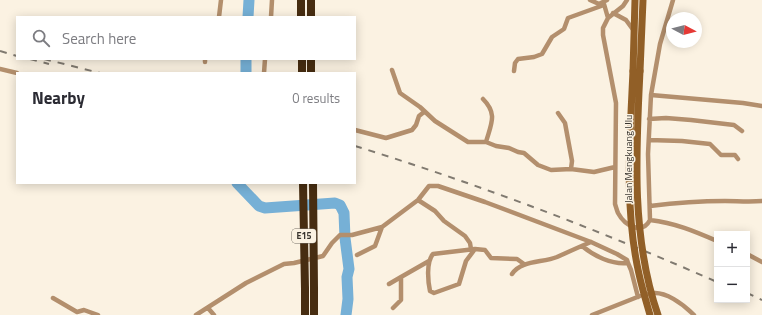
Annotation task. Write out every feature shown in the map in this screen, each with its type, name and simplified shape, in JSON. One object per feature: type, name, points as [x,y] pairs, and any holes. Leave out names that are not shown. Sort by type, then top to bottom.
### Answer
[{"type":"highway","points":[[301,0],[301,16]]},
{"type":"highway","points":[[311,0],[311,16]]},
{"type":"highway","points":[[302,60],[302,72]]},
{"type":"highway","points":[[311,60],[311,72]]},
{"type":"highway","name":"E15","points":[[303,184],[305,315]]},
{"type":"highway","name":"E15","points":[[313,184],[314,315]]},
{"type":"main road","name":"Jalan Mengkuang Ulu","points":[[635,0],[634,31],[636,71],[637,188],[640,232],[658,315]]},
{"type":"main road","name":"Jalan Mengkuang Ulu","points":[[643,0],[636,71],[629,188],[638,274],[650,315]]},
{"type":"street","points":[[218,16],[220,0]]},
{"type":"street","points":[[271,16],[272,0]]},
{"type":"street","points":[[590,0],[599,4],[605,2]]},
{"type":"street","points":[[627,0],[623,6],[608,18],[605,23],[604,35],[616,102],[615,204],[618,214],[626,223],[636,228],[648,225],[650,220],[649,119],[651,94],[660,44],[673,0]]},
{"type":"street","points":[[605,2],[608,18]]},
{"type":"street","points":[[514,71],[515,63],[518,59],[534,57],[542,54],[552,37],[564,29],[568,18],[605,2]]},
{"type":"street","points":[[613,13],[626,20],[634,31]]},
{"type":"street","points":[[264,72],[265,60]]},
{"type":"street","points":[[0,69],[16,73]]},
{"type":"street","points":[[392,70],[400,93],[420,107],[435,121],[468,142],[486,142],[524,153],[538,165],[551,170],[571,169],[594,172],[616,166]]},
{"type":"street","points":[[651,94],[762,106]]},
{"type":"street","points":[[483,99],[489,105],[493,116],[486,142]]},
{"type":"street","points":[[356,130],[386,138],[412,130],[415,127],[419,116],[424,112]]},
{"type":"street","points":[[558,113],[565,123],[572,161],[571,169]]},
{"type":"street","points":[[649,119],[666,118],[691,120],[734,126],[742,131]]},
{"type":"street","points":[[649,140],[710,144],[721,155],[735,155],[738,159]]},
{"type":"street","points":[[196,315],[246,283],[284,264],[323,256],[340,235],[349,235],[382,227],[418,200],[429,186],[438,186],[591,242],[617,254],[627,260],[638,297]]},
{"type":"street","points":[[418,200],[435,211],[444,222],[465,236],[473,249]]},
{"type":"street","points":[[650,206],[678,203],[762,201]]},
{"type":"street","points":[[650,220],[684,226],[714,240]]},
{"type":"street","points":[[357,255],[375,246],[382,227]]},
{"type":"street","points":[[512,274],[524,264],[555,258],[591,242]]},
{"type":"street","points":[[582,246],[590,252],[607,260],[622,264],[628,263]]},
{"type":"street","points":[[429,260],[428,282],[430,291],[434,293],[459,284],[466,261],[473,249]]},
{"type":"street","points":[[388,284],[429,260],[433,254],[473,249],[485,250],[491,258],[517,259],[524,264]]},
{"type":"street","points":[[750,256],[762,262]]},
{"type":"street","points":[[393,308],[401,300],[400,277]]},
{"type":"street","points":[[592,315],[654,292],[662,293],[685,306],[694,315]]},
{"type":"street","points":[[52,298],[77,312],[84,310],[98,315]]},
{"type":"street","points":[[208,308],[214,315]]},
{"type":"waterway","points":[[248,16],[249,0]]},
{"type":"waterway","points":[[246,60],[246,72]]},
{"type":"waterway","points":[[238,184],[259,206],[265,208],[335,203],[340,205],[344,213],[345,238],[349,269],[347,277],[348,299],[346,315]]},
{"type":"railway","points":[[0,51],[16,56]]},
{"type":"railway","points":[[34,60],[49,64]]},
{"type":"railway","points":[[48,60],[96,72]]},
{"type":"railway","points":[[356,146],[447,176],[538,209],[628,244],[714,281]]},
{"type":"railway","points":[[750,294],[762,300]]}]
